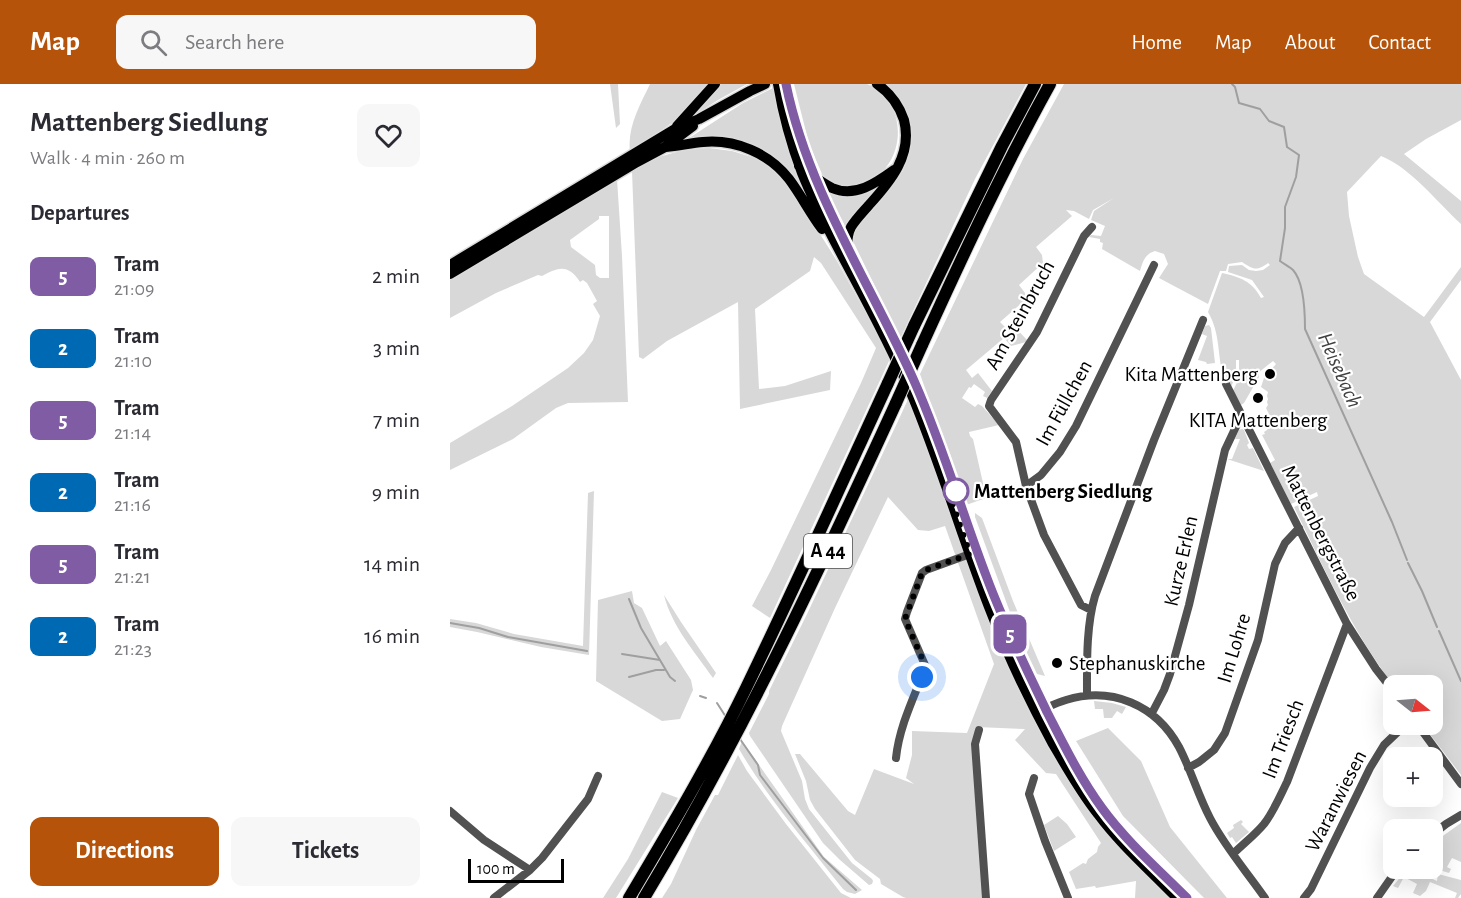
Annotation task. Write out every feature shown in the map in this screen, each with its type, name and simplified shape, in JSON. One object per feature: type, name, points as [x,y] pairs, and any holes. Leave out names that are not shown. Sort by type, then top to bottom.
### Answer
[{"type":"highway","name":"A 44","points":[[644,898],[723,760],[750,693],[914,326],[1035,84]]},
{"type":"highway","name":"A 44","points":[[629,898],[715,748],[750,693],[827,552],[980,221],[1050,84]]},
{"type":"main road","points":[[675,129],[715,84]]},
{"type":"main road","points":[[450,274],[603,177],[640,150],[675,129],[765,84]]},
{"type":"main road","points":[[852,274],[848,237],[852,226],[886,186],[898,168],[905,150],[906,127],[899,107],[894,99],[877,84]]},
{"type":"main road","points":[[779,89],[790,138],[799,165],[833,240],[882,329],[912,396],[1004,644],[1036,712],[1065,765],[1098,814],[1177,898]]},
{"type":"main road","points":[[450,265],[603,177],[665,147],[699,119]]},
{"type":"main road","points":[[665,147],[723,142],[761,155],[787,177],[821,227],[833,240]]},
{"type":"main road","points":[[799,165],[830,187],[847,191],[868,187],[898,168]]},
{"type":"street","name":"Am Steinbruch","points":[[1026,486],[1016,442],[989,406],[1037,332],[1084,236],[1092,227]]},
{"type":"street","name":"Im Füllchen","points":[[1026,486],[1041,475],[1060,452],[1154,265]]},
{"type":"street","points":[[1087,695],[1091,610],[1103,572],[1203,320]]},
{"type":"street","name":"Mattenbergstraße","points":[[1226,384],[1347,624],[1383,678]]},
{"type":"street","name":"Kurze Erlen","points":[[1152,713],[1170,674],[1190,605],[1225,450],[1241,416]]},
{"type":"street","points":[[1026,486],[1044,535],[1076,597],[1081,605],[1091,610]]},
{"type":"street","name":"Im Lohre","points":[[1188,768],[1214,750],[1225,733],[1258,640],[1275,564],[1285,543],[1299,528]]},
{"type":"street","points":[[896,758],[902,728],[925,665],[905,619],[907,612],[922,573],[970,554]]},
{"type":"street","name":"Im Triesch","points":[[1233,854],[1260,828],[1287,782],[1347,624]]},
{"type":"street","points":[[1036,712],[1064,700],[1087,695],[1126,700],[1152,713],[1171,734],[1212,821],[1265,898]]},
{"type":"street","points":[[979,730],[975,744],[986,898]]},
{"type":"street","name":"Waranwiesen","points":[[1304,898],[1311,889],[1370,768],[1384,745],[1394,735]]},
{"type":"street","points":[[1425,735],[1461,784]]},
{"type":"street","points":[[494,898],[542,858],[588,799],[598,776]]},
{"type":"street","points":[[1034,778],[1029,794],[1068,898]]},
{"type":"street","points":[[450,811],[484,840],[530,870]]},
{"type":"street","points":[[1443,826],[1461,815]]},
{"type":"street","points":[[1377,898],[1390,879]]},
{"type":"shaded area","points":[[610,84],[618,84],[620,124],[616,128]]},
{"type":"shaded area","points":[[650,84],[710,84],[694,104],[673,122],[630,152],[632,125]]},
{"type":"shaded area","points":[[720,84],[747,84],[690,118]]},
{"type":"shaded area","points":[[794,84],[867,84],[882,93],[897,121],[898,136],[895,152],[887,166],[876,177],[861,185],[850,187],[841,187],[825,181],[809,144]]},
{"type":"shaded area","points":[[885,84],[1026,84],[975,179],[900,339],[852,239],[855,227],[903,171],[908,155],[911,140],[910,122],[904,107]]},
{"type":"shaded area","points":[[1064,84],[1461,84],[1461,120],[1404,154],[1461,201],[1461,224],[1413,177],[1392,161],[1381,156],[1347,192],[1349,216],[1364,274],[1424,317],[1461,267],[1461,280],[1430,322],[1461,380],[1461,775],[1443,751],[1443,747],[1440,747],[1431,735],[1443,735],[1443,675],[1386,675],[1352,621],[1294,507],[1318,496],[1317,492],[1291,504],[1270,463],[1275,460],[1262,435],[1265,434],[1271,418],[1266,408],[1268,392],[1261,387],[1264,378],[1276,364],[1273,361],[1258,373],[1259,377],[1241,405],[1233,391],[1239,378],[1239,360],[1236,360],[1236,375],[1231,387],[1227,379],[1224,380],[1217,337],[1208,312],[1222,273],[1245,281],[1254,287],[1261,298],[1264,297],[1252,280],[1228,272],[1229,266],[1242,265],[1249,270],[1256,271],[1263,270],[1270,265],[1268,263],[1260,268],[1252,268],[1242,262],[1228,264],[1226,271],[1220,271],[1208,304],[1159,278],[1168,264],[1164,254],[1155,251],[1149,254],[1143,261],[1140,271],[1102,249],[1103,243],[1100,239],[1089,237],[1091,235],[1101,236],[1105,226],[1091,220],[1094,211],[1114,198],[1093,210],[1089,219],[1074,211],[1066,210],[1072,216],[1036,247],[1042,255],[1043,263],[1019,285],[1025,293],[1025,300],[1000,322],[1007,329],[1013,325],[1027,340],[1026,342],[1011,346],[1004,338],[966,370],[972,378],[978,373],[992,391],[987,398],[983,396],[985,392],[974,384],[971,388],[969,387],[962,398],[975,407],[978,404],[982,406],[999,425],[969,432],[973,439],[986,498],[966,505],[920,374],[1023,159]]},
{"type":"shaded area","points":[[773,88],[808,200],[759,149],[686,140],[743,103]]},
{"type":"shaded area","points":[[709,148],[732,151],[755,158],[775,171],[796,196],[837,261],[889,355],[889,361],[770,618],[752,606],[876,348],[821,263],[814,257],[810,271],[755,309],[759,389],[785,386],[831,371],[830,390],[740,409],[738,302],[667,341],[643,359],[639,357],[632,171],[648,160],[687,149]]},
{"type":"shaded area","points":[[617,179],[628,402],[568,403],[556,408],[513,439],[450,470],[450,443],[512,406],[568,368],[584,353],[593,340],[600,316],[593,304],[597,301],[587,283],[583,280],[580,282],[567,270],[558,269],[496,293],[450,318],[450,279]],"holes":[[[599,216],[609,216],[609,278],[600,278],[596,275],[595,265],[571,247],[570,240],[599,219]]]},
{"type":"shaded area","points":[[885,180],[847,230],[826,189],[854,195],[870,192]]},
{"type":"shaded area","points":[[1209,325],[1215,363],[1207,364],[1198,360],[1207,336],[1202,334],[1205,326]]},
{"type":"shaded area","points":[[909,397],[957,530],[1079,797],[1103,830],[1169,898],[1135,898],[1136,881],[1076,889],[1069,872],[1083,863],[1086,864],[1088,859],[1097,852],[1101,843],[1056,774],[1046,773],[1015,740],[1025,729],[977,727],[983,898],[903,897],[881,884],[880,879],[855,860],[815,809],[795,754],[800,754],[848,811],[855,815],[874,769],[914,784],[906,778],[912,755],[912,731],[967,733],[994,664],[945,526],[929,531],[918,530],[888,497],[835,608],[781,731],[802,781],[809,809],[852,863],[872,879],[872,884],[869,885],[823,843],[750,736],[749,733]]},
{"type":"shaded area","points":[[1242,429],[1249,443],[1247,445],[1249,449],[1253,448],[1264,471],[1227,459],[1232,459],[1240,439],[1235,439],[1239,430]]},
{"type":"shaded area","points":[[594,491],[589,655],[450,627],[450,619],[476,623],[514,634],[583,646],[588,493]]},
{"type":"shaded area","points":[[975,513],[982,518],[1013,601],[1045,676],[1037,674],[1018,634]]},
{"type":"shaded area","points":[[632,591],[634,603],[642,608],[660,646],[666,641],[691,680],[693,690],[680,719],[662,721],[596,681],[598,600]]},
{"type":"shaded area","points":[[664,595],[716,673],[713,678],[672,618]]},
{"type":"shaded area","points":[[1094,701],[1126,707],[1122,714],[1117,711],[1112,718],[1104,718],[1103,709],[1095,709]]},
{"type":"shaded area","points":[[1108,728],[1141,761],[1170,827],[1227,898],[1204,898],[1123,816],[1076,741]]},
{"type":"shaded area","points":[[742,741],[824,857],[862,890],[855,894],[843,889],[762,786],[739,749]]},
{"type":"shaded area","points":[[738,755],[786,824],[841,893],[851,898],[662,898],[696,830],[715,795],[718,795]]},
{"type":"shaded area","points":[[662,792],[678,798],[616,898],[603,898],[628,859]]},
{"type":"shaded area","points":[[1058,816],[1076,837],[1054,851],[1044,825]]},
{"type":"shaded area","points":[[1241,820],[1243,822],[1241,824],[1249,832],[1236,843],[1227,833]]},
{"type":"shaded area","points":[[1461,823],[1461,862],[1452,858],[1447,867],[1451,869],[1449,873],[1443,871],[1443,836]]},
{"type":"shaded area","points":[[1443,875],[1461,880],[1461,894],[1455,898],[1457,893],[1430,882],[1426,891],[1420,896],[1413,893],[1417,884],[1408,879],[1437,881],[1437,879],[1443,879]]},
{"type":"shaded area","points":[[1399,879],[1403,879],[1398,888],[1393,886]]},
{"type":"waterway","name":"Heisebach","points":[[1232,84],[1239,103],[1260,109],[1269,121],[1284,127],[1287,147],[1299,155],[1296,177],[1285,207],[1285,228],[1280,261],[1292,269],[1300,282],[1305,329],[1407,560]]},
{"type":"waterway","name":"Heisebach","points":[[1408,563],[1437,627]]},
{"type":"waterway","points":[[629,599],[641,628],[670,677],[675,681]]},
{"type":"waterway","points":[[450,623],[479,628],[508,637],[587,651]]},
{"type":"waterway","name":"Heisebach","points":[[1439,631],[1461,681]]},
{"type":"waterway","points":[[622,654],[660,660]]},
{"type":"waterway","points":[[629,677],[664,670]]},
{"type":"waterway","points":[[700,696],[706,698]]},
{"type":"waterway","points":[[717,703],[726,717]]},
{"type":"waterway","points":[[740,739],[758,765],[760,775],[823,858],[856,890]]},
{"type":"tram line","name":"5","points":[[786,84],[795,119],[815,177],[915,383],[997,604],[1045,708],[1063,744],[1102,808],[1123,834],[1187,898]]},
{"type":"tram line","points":[[789,84],[799,123],[828,198],[917,379],[937,428],[996,595],[1061,733],[1095,793],[1113,817],[1145,853],[1191,898]]},
{"type":"place","name":"Kita Mattenberg","points":[[1270,374]]},
{"type":"place","name":"KITA Mattenberg","points":[[1258,398]]},
{"type":"place","name":"Mattenberg Siedlung","points":[[956,491]]},
{"type":"place","name":"Stephanuskirche","points":[[1057,663]]},
{"type":"route","points":[[922,677],[925,665],[905,619],[922,573],[970,554],[946,485],[956,491]]}]
